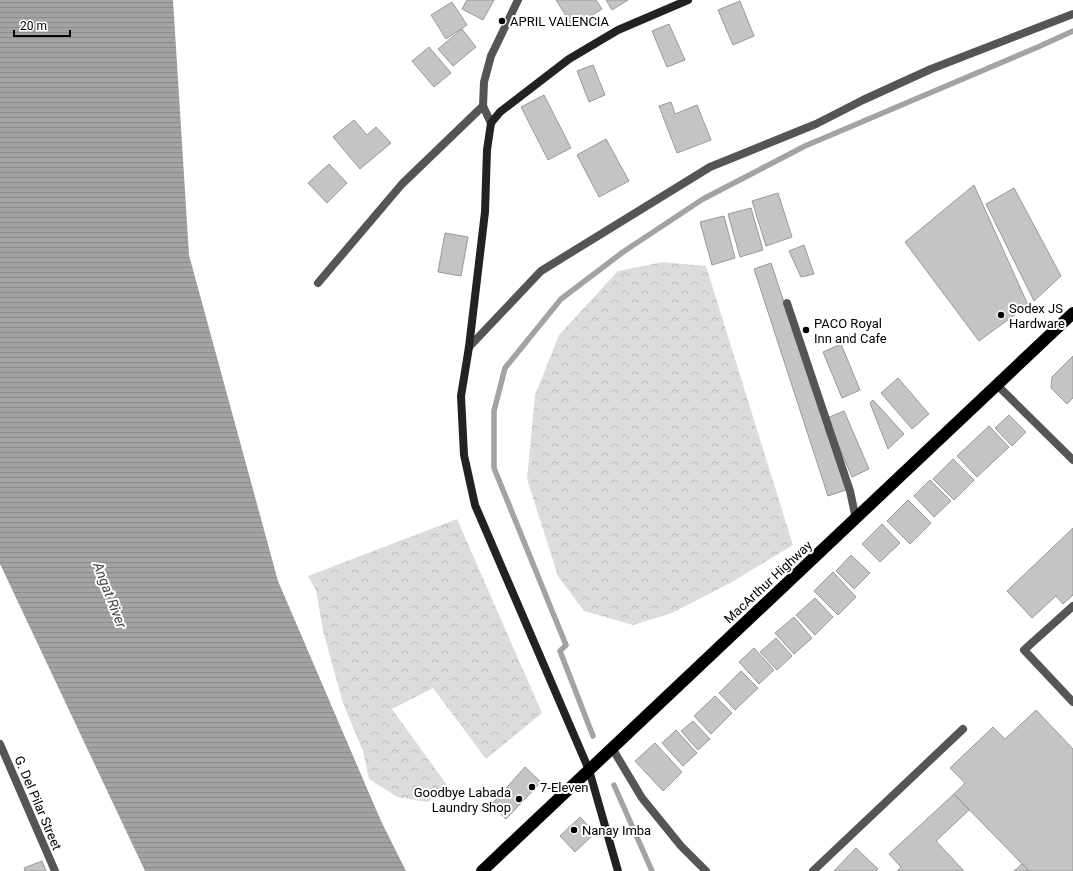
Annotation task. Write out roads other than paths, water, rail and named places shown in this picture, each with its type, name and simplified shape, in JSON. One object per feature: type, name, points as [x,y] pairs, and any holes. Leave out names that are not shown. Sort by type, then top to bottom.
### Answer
[{"type":"highway","name":"MacArthur Highway","points":[[482,871],[1073,313]]},
{"type":"street","points":[[518,0],[490,56],[484,82],[483,106],[490,124],[487,150],[485,212],[469,347],[461,396],[464,455],[475,505],[589,770],[618,871]]},
{"type":"street","points":[[490,124],[500,112],[570,58],[618,30],[688,0]]},
{"type":"street","points":[[469,347],[541,271],[710,167],[816,124],[863,100],[931,69],[1073,14]]},
{"type":"street","points":[[318,283],[402,184],[483,106]]},
{"type":"street","points":[[787,302],[850,491],[856,519]]},
{"type":"street","points":[[997,385],[1073,460]]},
{"type":"street","points":[[1073,606],[1024,650],[1073,702]]},
{"type":"street","points":[[813,871],[963,729]]},
{"type":"street","name":"G. Del Pilar Street","points":[[0,744],[55,871]]},
{"type":"street","points":[[612,748],[642,798],[681,846],[706,871]]},
{"type":"water","name":"Angat River","points":[[0,0],[173,0],[189,255],[278,581],[381,821],[406,871],[145,871],[0,564]]},
{"type":"waterway","points":[[593,736],[560,651],[566,645],[494,468],[494,411],[505,368],[561,299],[623,252],[703,199],[805,146],[1073,31]]},
{"type":"waterway","points":[[614,785],[652,871]]},
{"type":"place","name":"APRIL VALENCIA","points":[[502,21]]},
{"type":"place","name":"Sodex JS Hardware","points":[[1001,315]]},
{"type":"place","name":"PACO Royal Inn and Cafe","points":[[806,330]]},
{"type":"place","name":"7-Eleven","points":[[532,787]]},
{"type":"place","name":"Goodbye Labada Laundry Shop","points":[[519,799]]},
{"type":"place","name":"Nanay Imba","points":[[574,830]]}]
